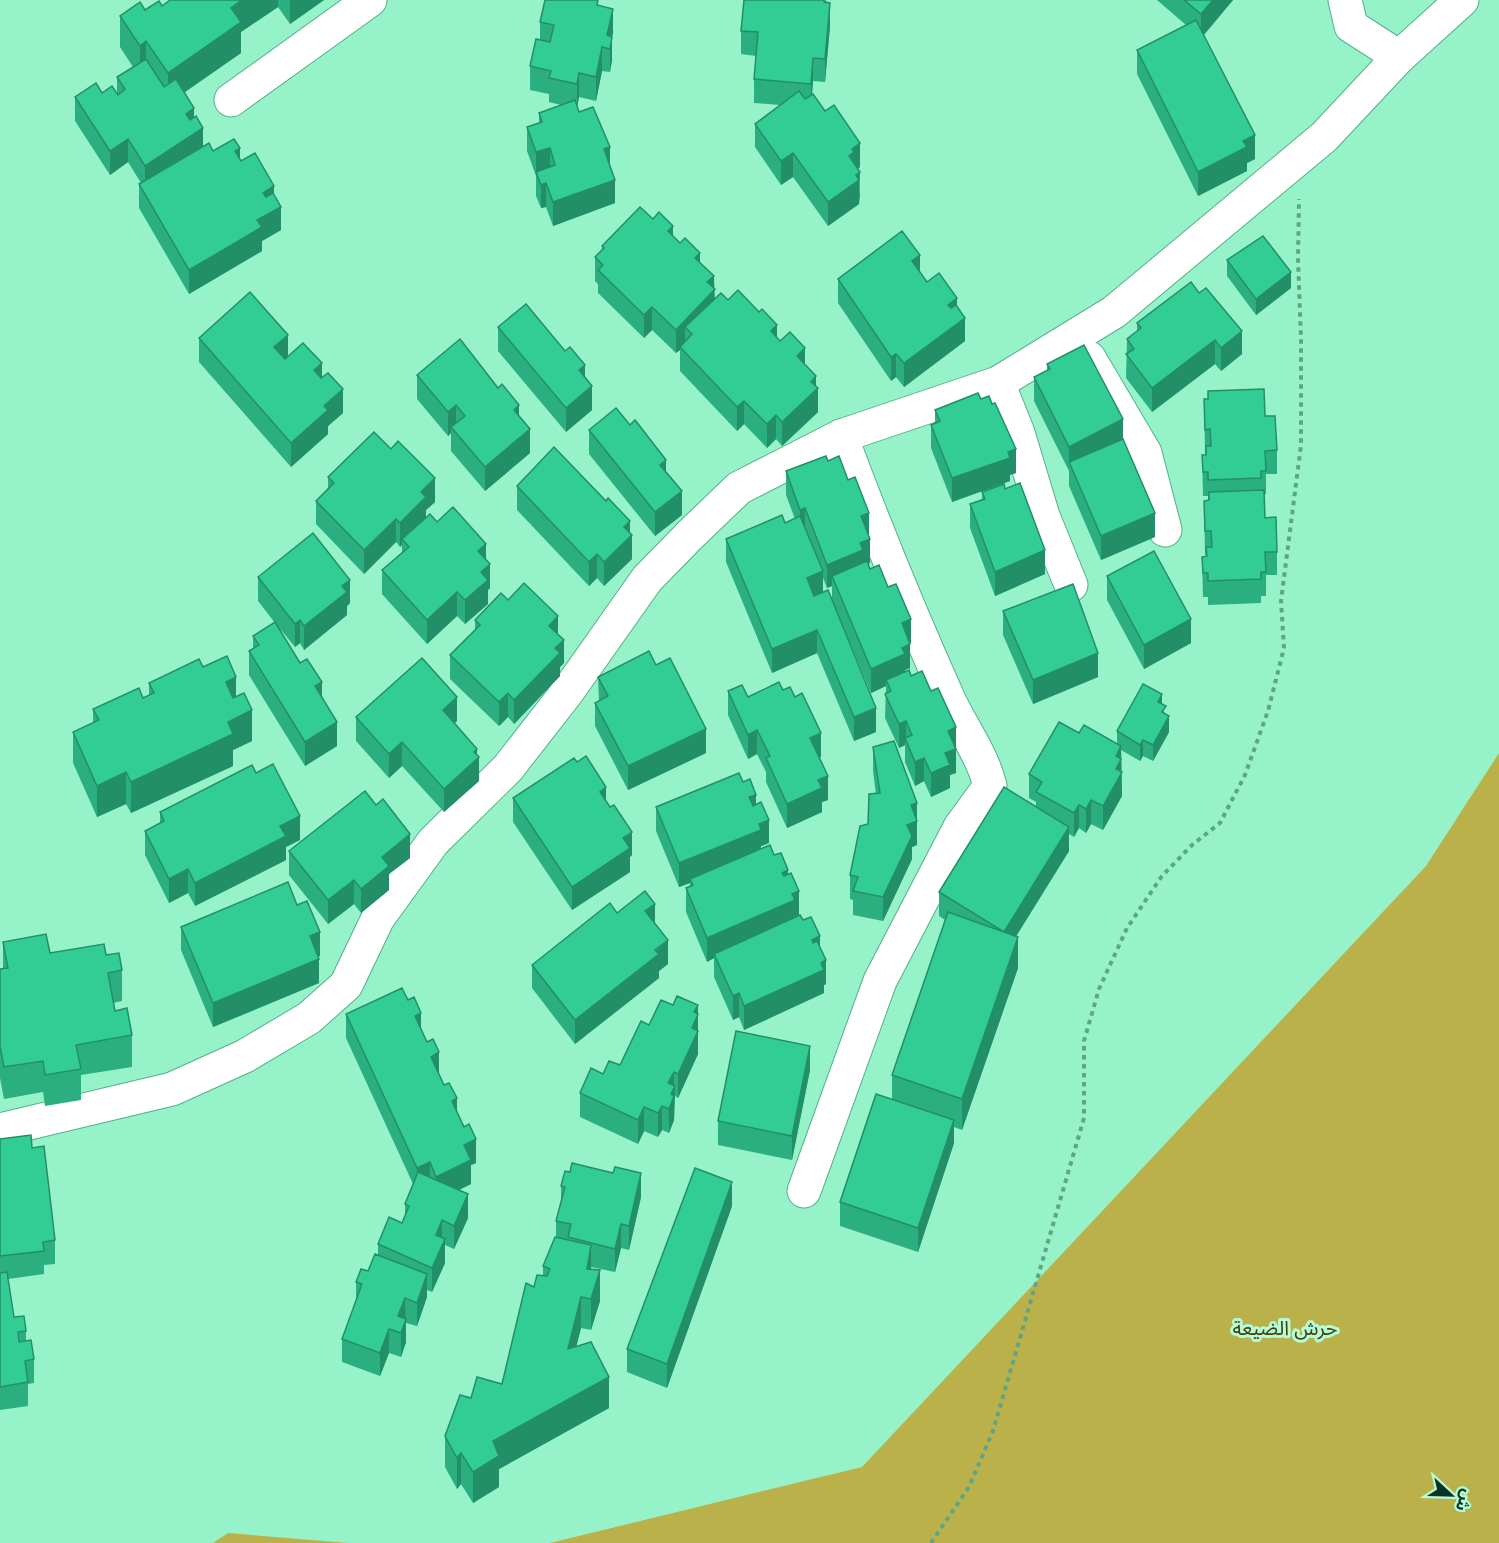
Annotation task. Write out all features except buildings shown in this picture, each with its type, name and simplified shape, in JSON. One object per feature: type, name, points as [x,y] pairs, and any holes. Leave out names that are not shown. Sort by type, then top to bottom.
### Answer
[{"type":"street","points":[[231,100],[370,0]]},
{"type":"street","points":[[1344,0],[1351,26],[1399,57]]},
{"type":"street","points":[[0,1130],[172,1089],[245,1056],[309,1017],[346,986],[378,918],[401,883],[433,842],[508,768],[647,579],[740,488],[841,436],[998,383],[1114,312],[1324,137],[1399,57],[1462,0]]},
{"type":"street","points":[[1076,336],[1145,453],[1165,530]]},
{"type":"street","points":[[998,383],[1018,433],[1042,516],[1071,585]]},
{"type":"street","points":[[804,1191],[880,981],[960,827],[990,786],[987,771],[949,700],[865,502],[841,436]]},
{"type":"path","points":[[931,1543],[969,1487],[993,1431],[1084,1118],[1083,1041],[1099,989],[1127,928],[1162,876],[1192,845],[1220,824],[1245,775],[1268,711],[1284,648],[1281,601],[1301,445],[1298,259],[1301,157]]},
{"type":"green space","name":"حرش الضيعة","points":[[1499,753],[1499,1543],[550,1543],[862,1467],[1426,866]]},
{"type":"green space","points":[[228,1533],[348,1543],[213,1543]]}]
